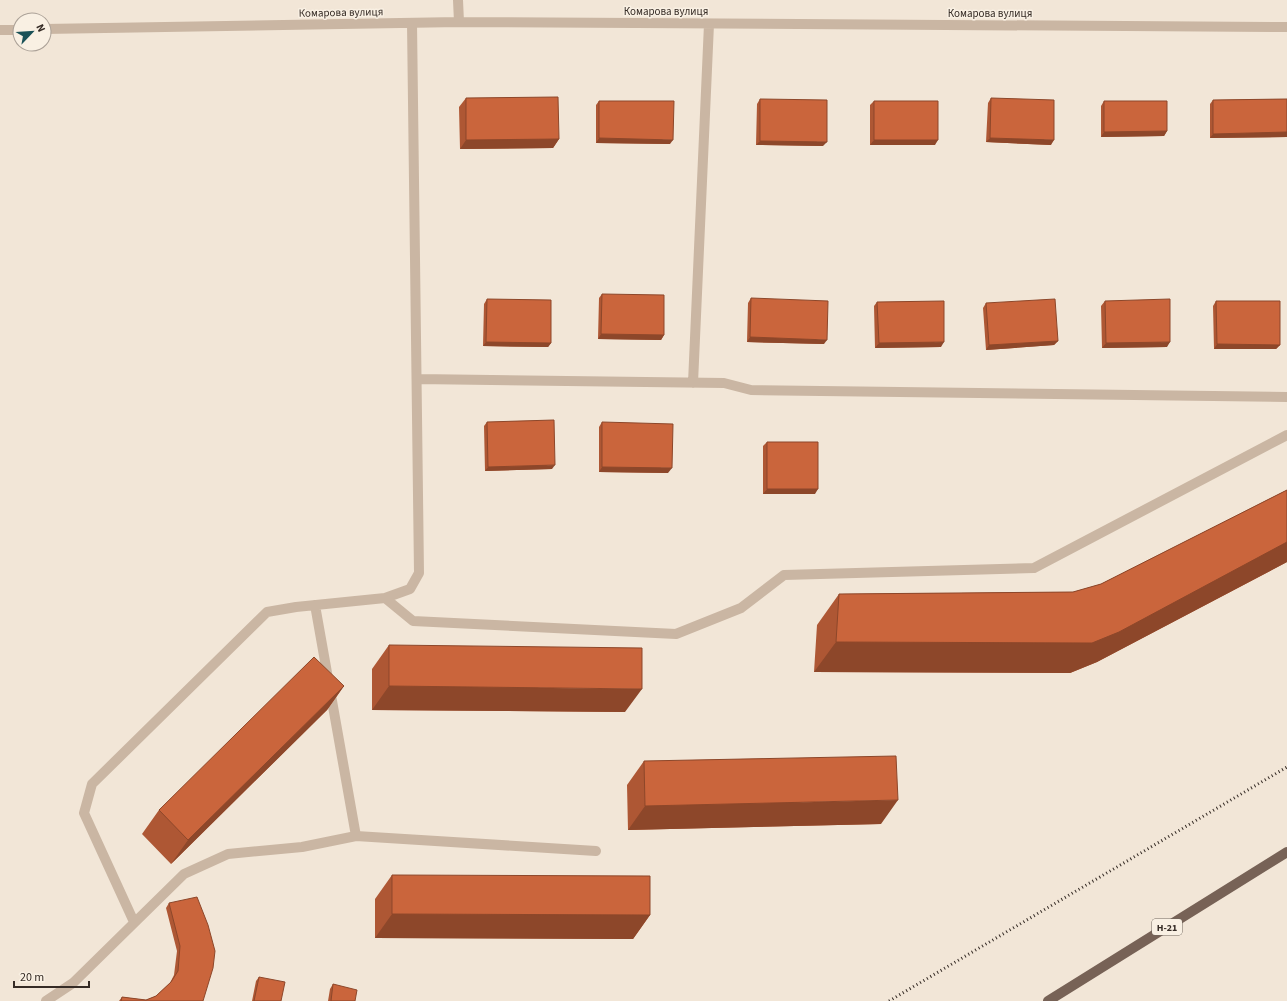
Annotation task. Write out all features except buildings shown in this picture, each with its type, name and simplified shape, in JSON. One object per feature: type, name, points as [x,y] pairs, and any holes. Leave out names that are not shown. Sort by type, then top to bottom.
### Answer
[{"type":"main road","name":"Н-21","points":[[1048,1001],[1287,852]]},
{"type":"street","points":[[458,0],[459,22]]},
{"type":"street","name":"Комарова вулиця","points":[[52,29],[459,22],[1287,27]]},
{"type":"street","points":[[134,922],[84,813],[92,784],[267,612],[315,605],[385,598],[410,589],[420,573],[412,23]]},
{"type":"street","points":[[693,383],[709,24]]},
{"type":"street","points":[[0,30],[12,30]]},
{"type":"street","points":[[417,379],[724,383],[751,390],[1287,397]]},
{"type":"street","points":[[385,598],[413,621],[676,634],[741,608],[784,575],[1034,568],[1287,435]]},
{"type":"street","points":[[315,605],[356,836]]},
{"type":"street","points":[[46,1001],[73,983],[184,874],[228,854],[302,847],[356,836],[596,851]]},
{"type":"railway","points":[[889,1001],[1287,767]]}]
